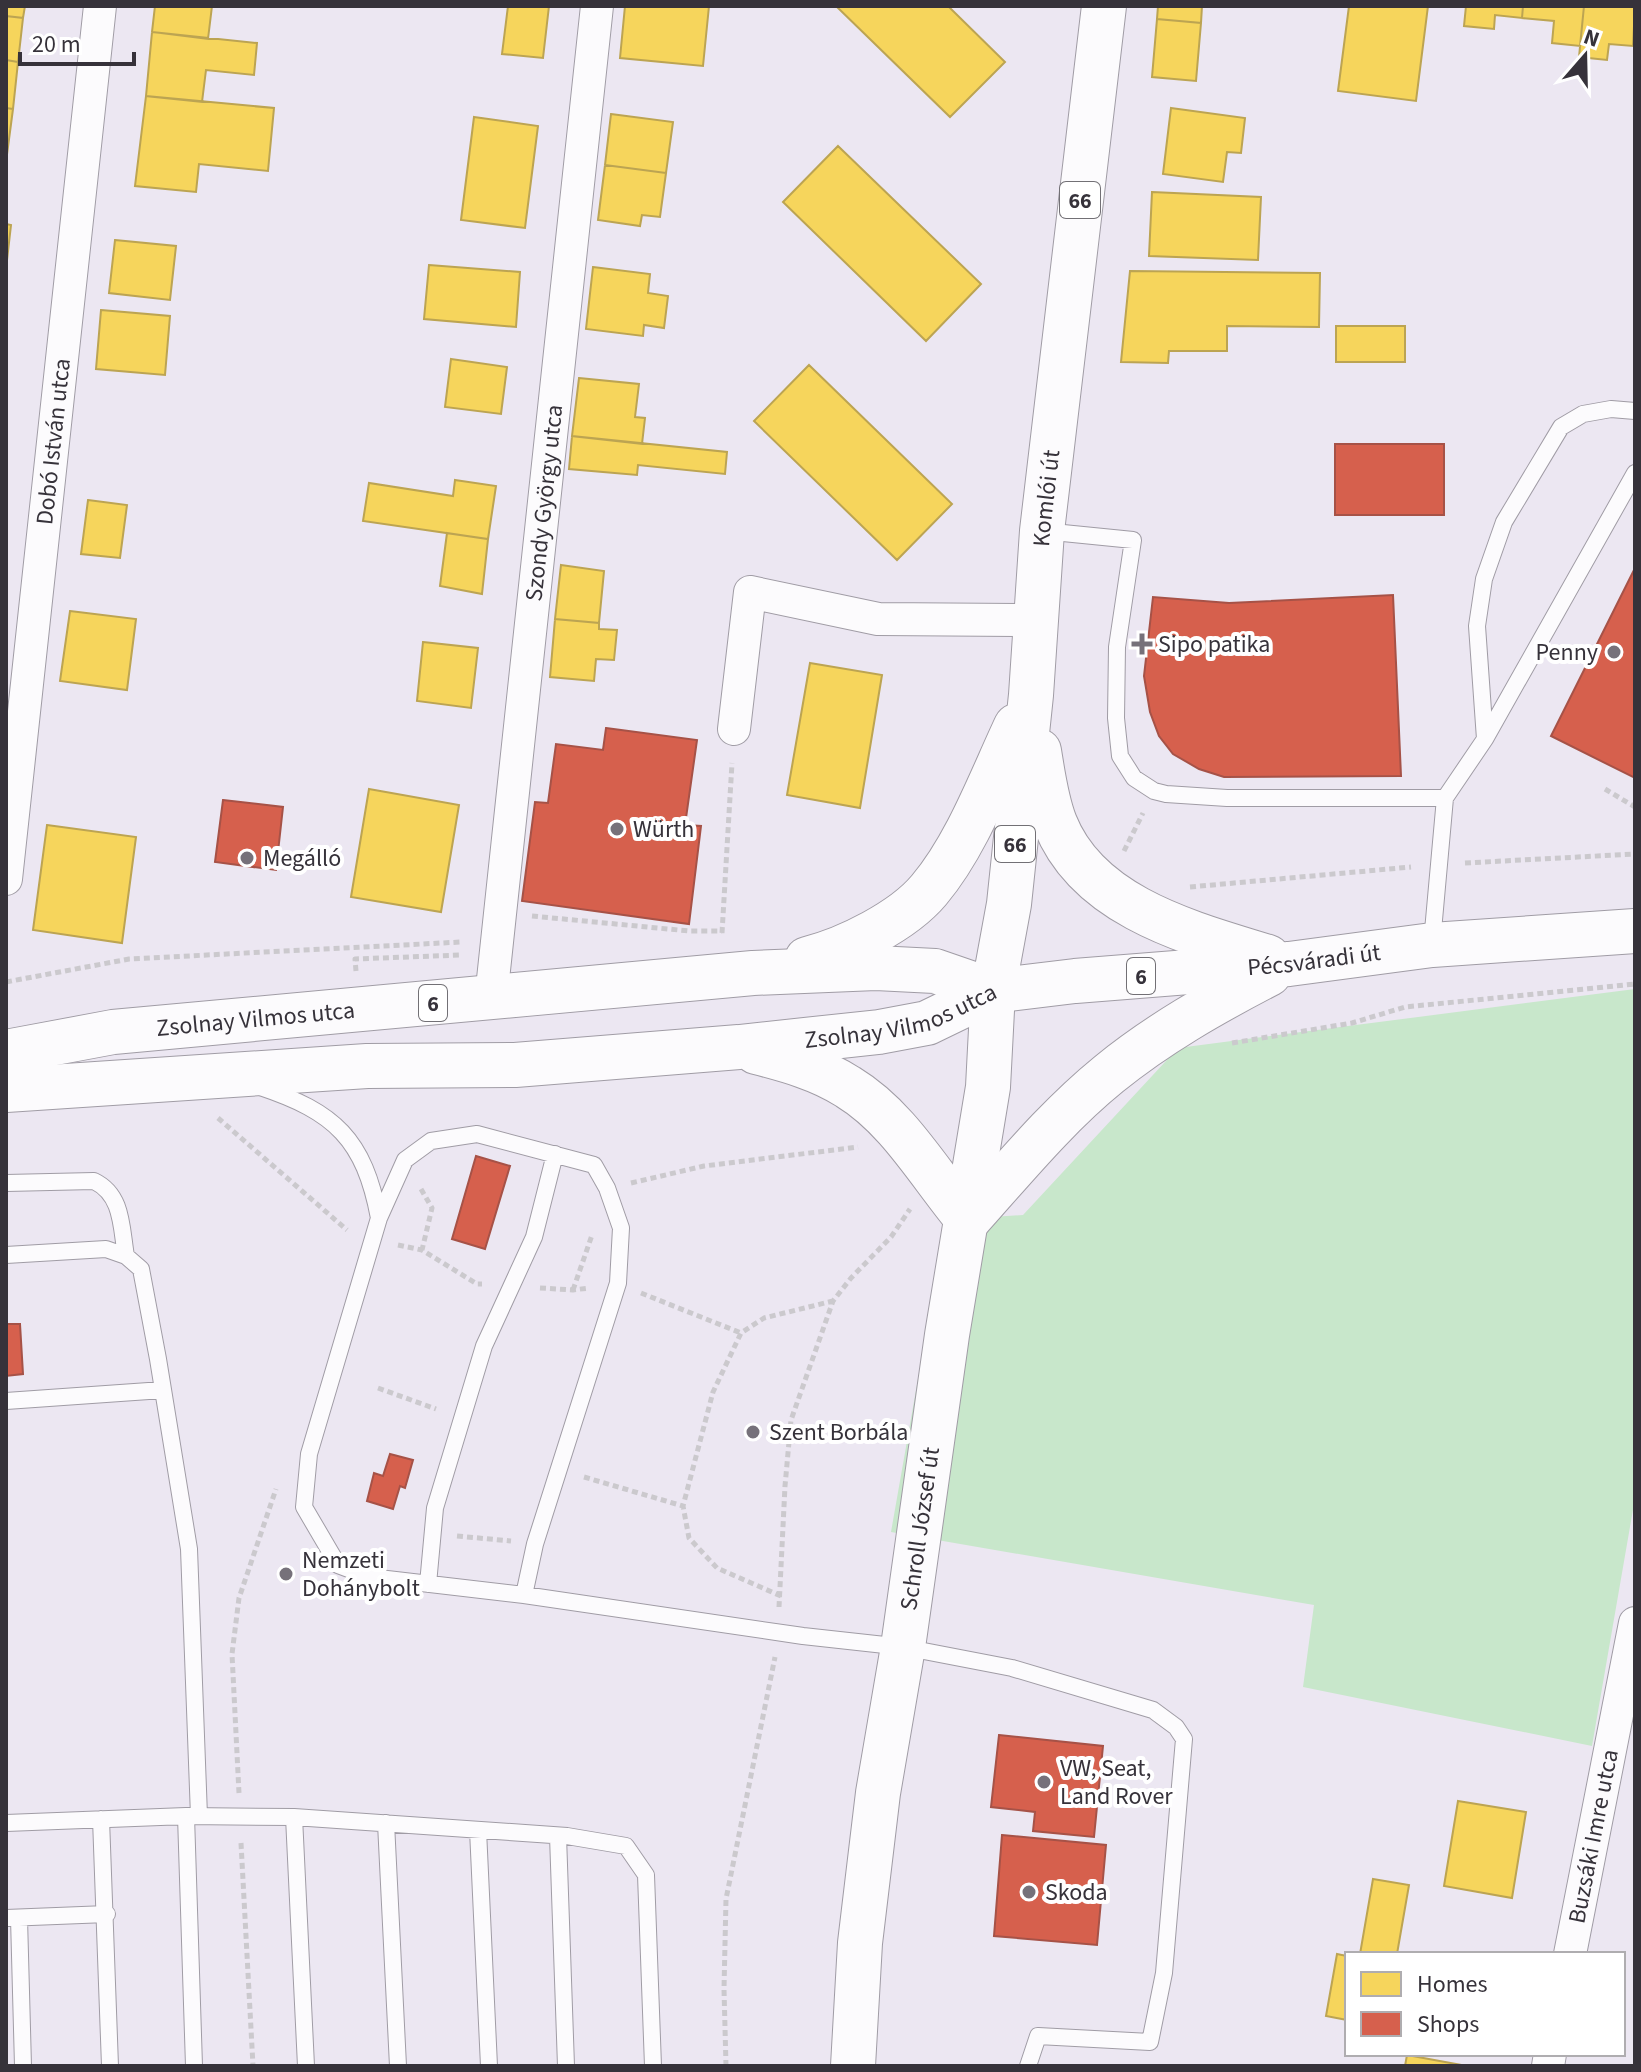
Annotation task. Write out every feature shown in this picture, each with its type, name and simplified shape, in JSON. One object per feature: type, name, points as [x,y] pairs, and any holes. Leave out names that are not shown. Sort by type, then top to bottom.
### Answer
[{"type":"main road","name":"Komlói út","points":[[993,991],[1009,904],[1031,695],[1042,531],[1104,6]]},
{"type":"main road","points":[[1031,695],[1047,800],[1056,827],[1076,859],[1117,896],[1156,920],[1289,964]]},
{"type":"main road","points":[[753,973],[822,955],[862,939],[890,922],[928,891],[971,822],[1031,695]]},
{"type":"main road","name":"Pécsváradi út","points":[[993,991],[1075,981],[1289,964],[1432,945],[1635,931]]},
{"type":"main road","points":[[739,1047],[796,1062],[849,1087],[891,1122],[968,1220],[1050,1129],[1110,1074],[1205,1007],[1289,964]]},
{"type":"main road","name":"Zsolnay Vilmos utca","points":[[6,1052],[113,1032],[753,973],[876,968],[935,971],[993,991]]},
{"type":"main road","name":"Zsolnay Vilmos utca","points":[[6,1090],[367,1066],[515,1065],[739,1047],[879,1032],[927,1023],[993,991]]},
{"type":"main road","name":"Schroll József út","points":[[853,2066],[860,1943],[878,1793],[988,1087],[993,991]]},
{"type":"street","name":"Dobó István utca","points":[[6,879],[100,6]]},
{"type":"street","name":"Szondy György utca","points":[[491,998],[597,6]]},
{"type":"street","points":[[734,729],[750,592],[878,619],[1035,620]]},
{"type":"street","name":"Buzsáki Imre utca","points":[[1570,1952],[1635,1623]]},
{"type":"lane","points":[[1485,739],[1477,626],[1484,579],[1504,522],[1561,427],[1583,414],[1611,409],[1635,411]]},
{"type":"lane","points":[[1432,945],[1445,798],[1485,739],[1635,473]]},
{"type":"lane","points":[[1042,531],[1133,540],[1117,647],[1116,718],[1120,756],[1134,778],[1144,785],[1166,794],[1227,798],[1445,798]]},
{"type":"lane","points":[[223,1075],[289,1097],[346,1133],[373,1188],[379,1218]]},
{"type":"lane","points":[[524,1595],[535,1544],[618,1283],[621,1228],[607,1188],[594,1165],[477,1134],[431,1141],[405,1160],[379,1218],[309,1454],[304,1507],[338,1565],[370,1577],[903,1647],[1012,1668],[1153,1710],[1176,1727],[1184,1739],[1164,1973],[1150,2042],[1038,2036],[1028,2066]]},
{"type":"lane","points":[[428,1584],[435,1508],[484,1346],[534,1237],[555,1154]]},
{"type":"lane","points":[[6,1183],[94,1181],[107,1187],[114,1197],[120,1218],[126,1256]]},
{"type":"lane","points":[[6,1255],[106,1249],[126,1256],[141,1269],[189,1549],[194,2066]]},
{"type":"lane","points":[[6,1401],[163,1390]]},
{"type":"lane","points":[[6,1823],[192,1816],[294,1817],[558,1836],[626,1846],[646,1875],[653,2066]]},
{"type":"lane","points":[[294,1817],[306,2066]]},
{"type":"lane","points":[[101,1819],[107,1914],[110,2066]]},
{"type":"lane","points":[[386,1823],[398,2066]]},
{"type":"lane","points":[[478,1830],[489,2066]]},
{"type":"lane","points":[[558,1836],[566,2066]]},
{"type":"lane","points":[[23,2066],[13,1918],[107,1914]]},
{"type":"path","points":[[722,942],[734,729]]},
{"type":"path","points":[[1605,789],[1635,807]]},
{"type":"path","points":[[1183,888],[1439,865],[1635,854]]},
{"type":"path","points":[[499,913],[689,931],[722,931]]},
{"type":"path","points":[[6,982],[129,959],[285,949],[475,941],[494,954]]},
{"type":"path","points":[[355,959],[494,954]]},
{"type":"path","points":[[1229,1043],[1352,1023],[1405,1007],[1635,984]]},
{"type":"path","points":[[218,1118],[357,1237],[422,1250],[477,1284],[573,1290],[618,1283],[741,1333]]},
{"type":"path","points":[[573,1290],[607,1188],[704,1166],[871,1145]]},
{"type":"path","points":[[781,1596],[717,1568],[689,1538],[683,1506],[713,1392],[741,1333],[764,1318],[833,1301]]},
{"type":"path","points":[[378,1388],[436,1409]]},
{"type":"path","points":[[559,1470],[683,1506]]},
{"type":"path","points":[[253,2066],[232,1654],[239,1598],[277,1485]]},
{"type":"path","points":[[433,1534],[535,1544]]},
{"type":"green space","points":[[1635,989],[1635,1498],[1592,1746],[1303,1687],[1314,1605],[891,1532],[946,1220],[1023,1215],[1178,1048]]},
{"type":"building: Homes","points":[[6,6],[25,6],[23,18],[6,16]]},
{"type":"building: Homes","points":[[155,6],[212,6],[208,39],[152,32]]},
{"type":"building: Homes","points":[[508,6],[549,6],[543,58],[502,54]]},
{"type":"building: Homes","points":[[625,6],[709,6],[703,66],[620,58]]},
{"type":"building: Homes","points":[[836,6],[948,6],[1005,62],[950,117]]},
{"type":"building: Homes","points":[[1158,6],[1202,6],[1201,23],[1157,19]]},
{"type":"building: Homes","points":[[1349,6],[1428,6],[1416,101],[1338,91]]},
{"type":"building: Homes","points":[[1466,6],[1523,6],[1522,18],[1495,15],[1494,29],[1464,26]]},
{"type":"building: Homes","points":[[1523,6],[1584,6],[1580,46],[1552,43],[1554,21],[1522,18]]},
{"type":"building: Homes","points":[[1584,6],[1635,6],[1633,46],[1609,44],[1607,60],[1579,57]]},
{"type":"building: Homes","points":[[6,16],[23,18],[18,62],[6,60]]},
{"type":"building: Homes","points":[[1157,19],[1201,23],[1196,81],[1152,77]]},
{"type":"building: Homes","points":[[152,32],[257,43],[254,75],[206,70],[202,102],[146,96]]},
{"type":"building: Homes","points":[[6,60],[18,62],[13,109],[6,108]]},
{"type":"building: Homes","points":[[146,96],[274,108],[268,171],[199,164],[196,192],[135,186]]},
{"type":"building: Homes","points":[[6,108],[13,109],[6,162]]},
{"type":"building: Homes","points":[[1171,108],[1245,118],[1241,153],[1227,152],[1223,182],[1163,174]]},
{"type":"building: Homes","points":[[611,114],[673,122],[666,173],[605,165]]},
{"type":"building: Homes","points":[[474,117],[538,126],[525,228],[461,220]]},
{"type":"building: Homes","points":[[838,146],[981,284],[926,341],[783,202]]},
{"type":"building: Homes","points":[[605,165],[666,173],[660,217],[642,215],[640,226],[598,220]]},
{"type":"building: Homes","points":[[1152,192],[1261,197],[1258,260],[1149,256]]},
{"type":"building: Homes","points":[[6,224],[11,225],[6,269]]},
{"type":"building: Homes","points":[[115,240],[176,246],[170,300],[109,293]]},
{"type":"building: Homes","points":[[429,265],[520,272],[516,327],[424,319]]},
{"type":"building: Homes","points":[[593,267],[650,274],[648,293],[668,296],[664,328],[644,325],[643,336],[586,329]]},
{"type":"building: Homes","points":[[1130,271],[1320,273],[1319,327],[1227,326],[1227,351],[1169,351],[1168,363],[1121,362]]},
{"type":"building: Homes","points":[[101,310],[170,316],[165,375],[96,369]]},
{"type":"building: Homes","points":[[1336,326],[1405,326],[1405,362],[1336,362]]},
{"type":"building: Homes","points":[[451,359],[507,367],[501,414],[445,407]]},
{"type":"building: Homes","points":[[809,365],[952,504],[897,560],[754,421]]},
{"type":"building: Homes","points":[[579,378],[639,384],[635,417],[645,418],[642,444],[572,436]]},
{"type":"building: Homes","points":[[572,436],[727,452],[725,474],[638,465],[637,475],[569,469]]},
{"type":"building: Homes","points":[[455,480],[496,486],[488,539],[363,521],[369,483],[453,496]]},
{"type":"building: Homes","points":[[88,500],[127,505],[120,558],[81,554]]},
{"type":"building: Homes","points":[[447,533],[488,539],[482,594],[440,586]]},
{"type":"building: Homes","points":[[561,565],[604,571],[599,623],[555,619]]},
{"type":"building: Homes","points":[[70,611],[136,619],[127,690],[60,681]]},
{"type":"building: Homes","points":[[555,619],[599,623],[599,629],[617,630],[614,660],[596,659],[594,681],[550,677]]},
{"type":"building: Homes","points":[[423,642],[478,648],[471,708],[417,701]]},
{"type":"building: Homes","points":[[810,663],[882,675],[860,808],[787,795]]},
{"type":"building: Homes","points":[[369,789],[459,805],[441,912],[351,897]]},
{"type":"building: Homes","points":[[47,825],[136,837],[122,943],[33,930]]},
{"type":"building: Homes","points":[[1458,1801],[1526,1812],[1512,1898],[1444,1886]]},
{"type":"building: Homes","points":[[1373,1879],[1409,1885],[1397,1952],[1360,1952]]},
{"type":"building: Homes","points":[[1337,1954],[1345,1956],[1345,2020],[1326,2016]]},
{"type":"building: Homes","points":[[1407,2056],[1412,2056],[1467,2066],[1405,2066]]},
{"type":"building: Shops","points":[[1335,444],[1444,444],[1444,515],[1335,515]]},
{"type":"building: Shops","name":"Penny","points":[[1635,568],[1635,778],[1551,736]]},
{"type":"building: Shops","points":[[1393,595],[1401,776],[1224,777],[1199,769],[1173,754],[1159,736],[1150,712],[1144,676],[1153,597],[1229,603]]},
{"type":"building: Shops","points":[[606,728],[697,740],[685,825],[701,826],[689,924],[522,901],[535,802],[548,803],[556,744],[603,750]]},
{"type":"building: Shops","points":[[223,800],[283,807],[276,870],[215,862]]},
{"type":"building: Shops","points":[[476,1156],[510,1166],[485,1249],[452,1239]]},
{"type":"building: Shops","points":[[6,1324],[20,1324],[23,1374],[6,1376]]},
{"type":"building: Shops","points":[[390,1454],[413,1460],[405,1488],[400,1486],[393,1509],[367,1501],[374,1473],[383,1476]]},
{"type":"building: Shops","points":[[999,1735],[1103,1746],[1094,1837],[1033,1831],[1035,1812],[991,1807]]},
{"type":"building: Shops","points":[[1002,1835],[1106,1845],[1097,1945],[994,1936]]},
{"type":"place","name":"Sipo patika","points":[[1142,644]]},
{"type":"place","name":"Penny","points":[[1614,652]]},
{"type":"place","name":"Würth","points":[[617,829]]},
{"type":"place","name":"Megálló","points":[[247,858]]},
{"type":"place","name":"Szent Borbála","points":[[753,1432]]},
{"type":"place","name":"Nemzeti Dohánybolt","points":[[286,1574]]},
{"type":"place","name":"VW, Seat, Land Rover","points":[[1044,1782]]},
{"type":"place","name":"Skoda","points":[[1029,1892]]}]
